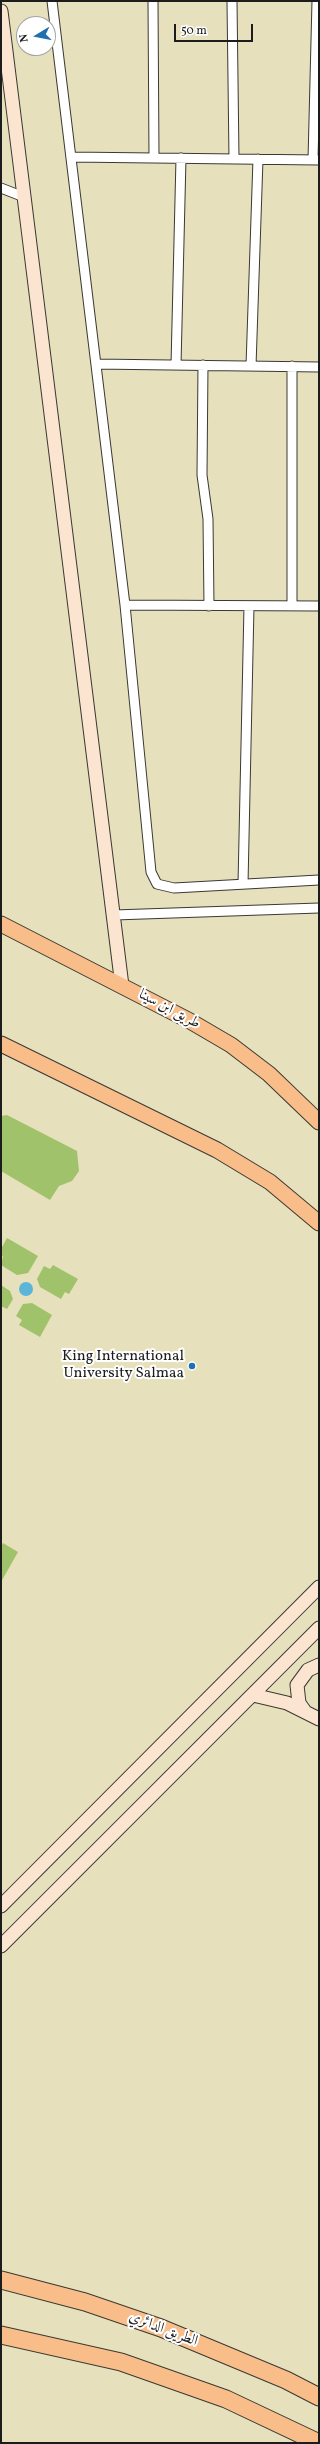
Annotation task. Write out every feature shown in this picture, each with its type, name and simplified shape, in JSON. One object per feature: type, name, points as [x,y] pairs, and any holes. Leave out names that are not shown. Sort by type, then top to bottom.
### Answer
[{"type":"highway","name":"الطريق الدائري","points":[[1,2280],[79,2300],[161,2328],[286,2380],[319,2397]]},
{"type":"highway","points":[[1,2335],[121,2362],[226,2399],[319,2443]]},
{"type":"main road","name":"طريق ابن سينا","points":[[1,924],[122,986],[231,1045],[269,1074],[319,1122]]},
{"type":"main road","points":[[1,1044],[217,1150],[270,1182],[319,1223]]},
{"type":"street","points":[[52,1],[126,605],[153,879],[157,884],[174,888],[319,880]]},
{"type":"street","points":[[153,1],[154,158]]},
{"type":"street","points":[[232,1],[234,159]]},
{"type":"street","points":[[71,157],[316,160],[317,1]]},
{"type":"street","points":[[1,16],[122,986]]},
{"type":"street","points":[[176,365],[181,158]]},
{"type":"street","points":[[251,366],[258,159]]},
{"type":"street","points":[[1,188],[24,196]]},
{"type":"street","points":[[96,364],[319,367]]},
{"type":"street","points":[[203,366],[202,479],[208,519],[209,606]]},
{"type":"street","points":[[292,366],[292,606]]},
{"type":"street","points":[[126,605],[319,606]]},
{"type":"street","points":[[243,884],[249,606]]},
{"type":"street","points":[[114,916],[319,908]]},
{"type":"street","points":[[1,1906],[319,1587]]},
{"type":"street","points":[[1,1946],[319,1628]]},
{"type":"street","points":[[304,1710],[299,1702],[297,1685],[308,1670],[319,1665]]},
{"type":"street","points":[[253,1695],[270,1698],[304,1710],[319,1719]]},
{"type":"green space","points":[[7,1115],[77,1151],[79,1171],[72,1181],[59,1186],[50,1200],[1,1171],[1,1116]]},
{"type":"green space","points":[[7,1238],[38,1256],[28,1273],[17,1275],[1,1265],[3,1256],[1,1255],[1,1249]]},
{"type":"green space","points":[[53,1265],[78,1279],[69,1294],[65,1292],[61,1299],[40,1287],[37,1279],[44,1266],[50,1269]]},
{"type":"green space","points":[[1,1285],[10,1291],[13,1299],[7,1309],[1,1306]]},
{"type":"green space","points":[[32,1303],[52,1315],[40,1337],[19,1325],[22,1320],[16,1316],[23,1304]]},
{"type":"green space","points":[[3,1543],[18,1552],[1,1582],[1,1547]]},
{"type":"water","points":[[23,1282],[29,1282],[33,1286],[33,1292],[29,1296],[23,1296],[19,1292],[19,1286]]},
{"type":"place","name":"King International University Salmaa","points":[[192,1366]]}]
